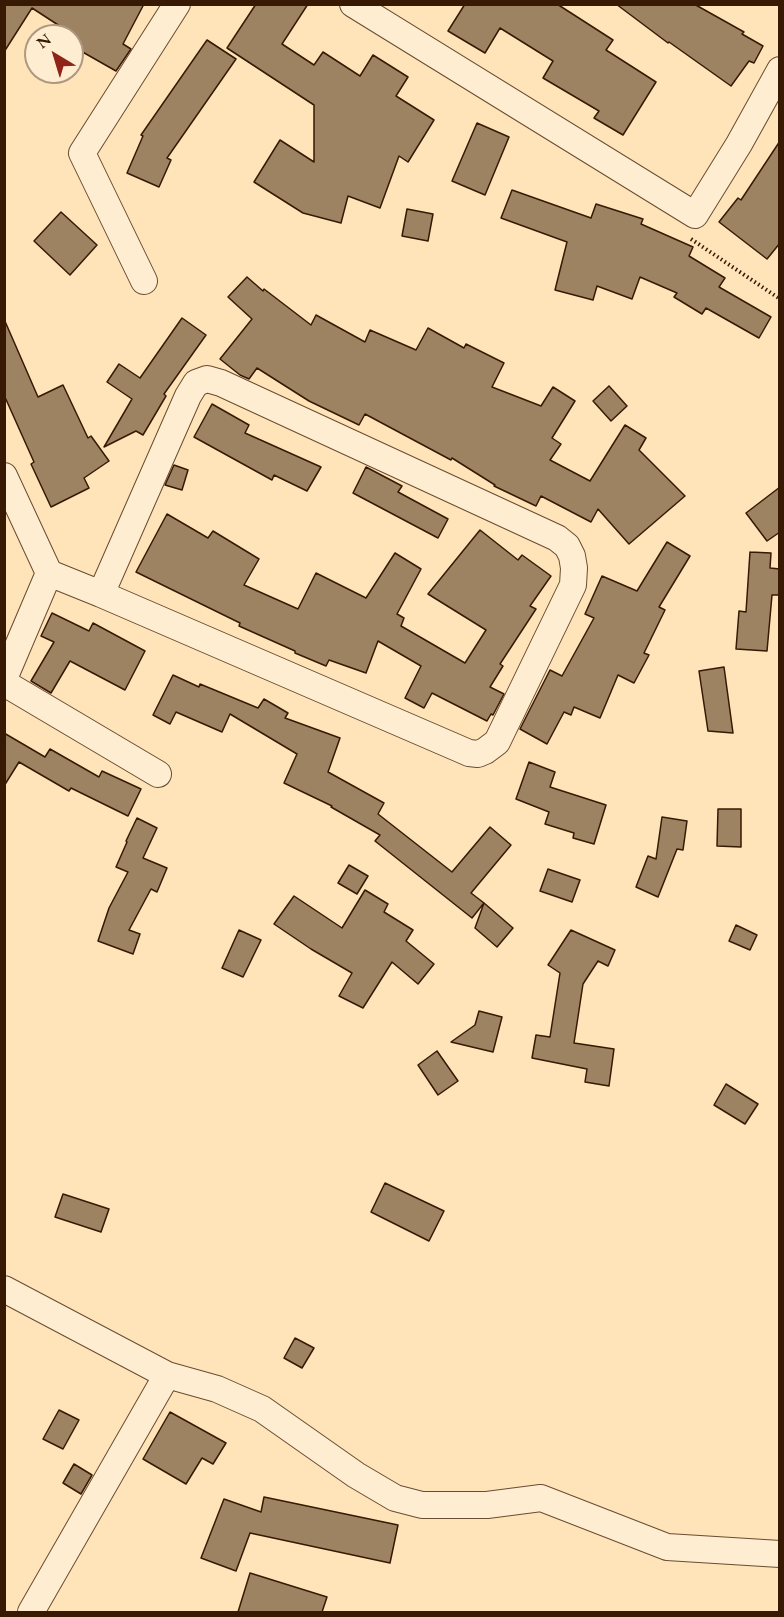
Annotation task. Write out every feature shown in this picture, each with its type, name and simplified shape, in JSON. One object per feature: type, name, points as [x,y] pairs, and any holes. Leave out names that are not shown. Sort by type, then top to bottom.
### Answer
[{"type":"street","points":[[144,281],[82,153],[177,4]]},
{"type":"street","points":[[353,4],[695,215],[739,144],[780,70]]},
{"type":"street","points":[[4,476],[49,573],[459,749],[478,754],[497,742],[573,585],[574,568],[567,546],[557,538],[221,383],[207,379],[196,383],[188,396],[101,594]]},
{"type":"street","points":[[49,573],[6,674],[6,681],[11,687],[158,774]]},
{"type":"street","points":[[4,1289],[167,1375],[217,1389],[262,1409],[356,1475],[395,1498],[422,1505],[487,1505],[541,1498],[667,1546],[780,1554]]},
{"type":"street","points":[[32,1612],[167,1375]]},
{"type":"path","points":[[695,215],[691,235],[694,241],[780,299]]},
{"type":"building","points":[[4,4],[144,4],[123,44],[131,49],[116,71],[84,53],[84,24],[57,24],[32,8],[4,52]]},
{"type":"building","points":[[256,4],[308,4],[282,44],[314,65],[323,52],[360,76],[373,55],[408,77],[396,96],[434,120],[408,162],[399,156],[380,208],[348,196],[341,223],[303,213],[254,182],[280,140],[314,162],[314,105],[227,48]]},
{"type":"building","points":[[465,4],[557,4],[613,40],[606,50],[656,82],[623,135],[594,118],[599,111],[543,78],[553,61],[500,28],[485,53],[448,31]]},
{"type":"building","points":[[616,4],[694,4],[744,32],[742,34],[763,46],[754,63],[749,61],[731,86]]},
{"type":"building","points":[[207,40],[236,59],[167,158],[171,160],[159,187],[127,173],[143,136],[141,135]]},
{"type":"building","points":[[477,123],[509,137],[485,195],[452,181]]},
{"type":"building","points":[[780,141],[780,243],[767,259],[719,222],[738,198],[741,200]]},
{"type":"building","points":[[512,190],[591,218],[596,204],[643,219],[641,224],[693,247],[689,256],[725,278],[719,287],[771,317],[759,338],[706,308],[702,314],[674,297],[677,293],[640,277],[632,299],[597,286],[593,300],[555,290],[567,242],[501,218]]},
{"type":"building","points":[[407,209],[433,214],[428,241],[402,236]]},
{"type":"building","points":[[61,212],[97,245],[70,275],[34,241]]},
{"type":"building","points":[[247,277],[311,325],[316,315],[365,342],[370,330],[416,350],[428,328],[464,348],[466,344],[504,363],[492,387],[541,406],[553,387],[575,401],[552,438],[561,444],[550,460],[590,481],[625,425],[646,438],[639,450],[685,496],[629,544],[598,509],[591,522],[541,496],[536,506],[494,486],[452,458],[451,460],[365,414],[359,425],[309,401],[257,368],[249,379],[240,375],[220,359],[252,319],[228,297]]},
{"type":"building","points":[[182,318],[206,335],[164,394],[166,396],[143,435],[136,431],[104,447],[132,399],[107,382],[119,364],[140,378]]},
{"type":"building","points":[[4,319],[38,397],[63,385],[88,438],[91,436],[109,461],[84,478],[89,488],[51,507],[31,464],[34,462],[4,395]]},
{"type":"building","points":[[609,386],[627,406],[611,421],[593,401]]},
{"type":"building","points":[[212,404],[249,425],[245,433],[321,467],[307,491],[274,475],[272,480],[194,437]]},
{"type":"building","points":[[174,465],[188,470],[182,490],[165,485]]},
{"type":"building","points":[[366,467],[402,486],[398,492],[448,519],[438,538],[353,493]]},
{"type":"building","points":[[780,487],[780,532],[767,541],[746,513]]},
{"type":"building","points":[[167,514],[208,538],[213,531],[259,559],[244,585],[298,609],[316,573],[366,598],[395,553],[421,569],[397,614],[404,618],[401,626],[465,663],[486,630],[428,594],[480,530],[518,560],[522,555],[551,576],[530,606],[536,609],[500,664],[503,666],[490,687],[504,694],[493,715],[491,714],[487,721],[432,693],[424,708],[405,698],[421,666],[378,641],[366,673],[329,660],[326,666],[239,626],[240,623],[136,572]]},
{"type":"building","points":[[667,542],[690,556],[659,607],[665,610],[644,653],[649,655],[634,683],[618,675],[600,718],[574,707],[571,715],[564,712],[547,744],[520,729],[550,670],[562,676],[594,618],[585,614],[602,576],[637,591]]},
{"type":"building","points":[[750,552],[771,553],[770,568],[780,569],[780,595],[772,595],[767,651],[736,649],[739,611],[746,612]]},
{"type":"building","points":[[52,613],[89,631],[93,623],[145,651],[125,690],[70,661],[51,693],[31,681],[54,642],[41,636]]},
{"type":"building","points":[[724,667],[733,733],[708,731],[699,671]]},
{"type":"building","points":[[173,675],[258,708],[264,699],[288,713],[285,718],[340,738],[328,772],[384,803],[378,814],[452,872],[490,827],[511,845],[471,893],[484,903],[472,918],[375,841],[380,835],[332,806],[284,783],[297,754],[230,714],[222,732],[176,712],[170,724],[153,715]]},
{"type":"building","points":[[4,733],[45,757],[50,749],[99,777],[102,771],[141,789],[128,816],[71,788],[69,791],[19,762],[4,786]]},
{"type":"building","points":[[529,762],[555,772],[550,787],[606,805],[594,844],[573,838],[574,833],[545,824],[549,812],[516,799]]},
{"type":"building","points":[[718,809],[741,809],[741,847],[717,846]]},
{"type":"building","points":[[662,817],[687,821],[683,850],[677,849],[658,897],[636,887],[648,856],[656,859]]},
{"type":"building","points":[[137,818],[157,828],[143,858],[167,868],[157,892],[151,889],[129,930],[140,934],[133,954],[98,941],[109,908],[128,872],[116,867]]},
{"type":"building","points":[[349,865],[368,876],[357,894],[338,883]]},
{"type":"building","points":[[548,869],[580,880],[572,902],[540,891]]},
{"type":"building","points":[[365,890],[388,904],[384,912],[413,930],[406,941],[434,964],[418,984],[392,962],[363,1008],[339,996],[352,973],[274,924],[294,896],[342,928]]},
{"type":"building","points":[[484,903],[513,928],[497,947],[475,928]]},
{"type":"building","points":[[736,925],[757,935],[750,950],[729,941]]},
{"type":"building","points":[[239,930],[261,940],[243,977],[222,968]]},
{"type":"building","points":[[571,930],[615,950],[608,966],[598,961],[583,984],[574,1043],[614,1049],[609,1086],[585,1082],[587,1069],[532,1058],[536,1035],[550,1037],[560,973],[548,965]]},
{"type":"building","points":[[479,1011],[502,1017],[493,1052],[451,1042],[475,1025]]},
{"type":"building","points":[[437,1051],[458,1081],[438,1095],[418,1065]]},
{"type":"building","points":[[726,1084],[758,1104],[745,1124],[714,1105]]},
{"type":"building","points":[[385,1183],[444,1211],[429,1241],[371,1212]]},
{"type":"building","points":[[63,1194],[109,1209],[101,1232],[55,1217]]},
{"type":"building","points":[[295,1338],[314,1348],[302,1368],[284,1358]]},
{"type":"building","points":[[59,1410],[79,1420],[63,1449],[43,1439]]},
{"type":"building","points":[[170,1412],[226,1443],[213,1464],[202,1458],[186,1484],[143,1459]]},
{"type":"building","points":[[74,1464],[92,1475],[81,1494],[63,1483]]},
{"type":"building","points":[[264,1497],[398,1525],[390,1563],[250,1533],[236,1571],[201,1558],[224,1499],[261,1512]]},
{"type":"building","points":[[250,1573],[327,1597],[322,1612],[238,1612]]}]
